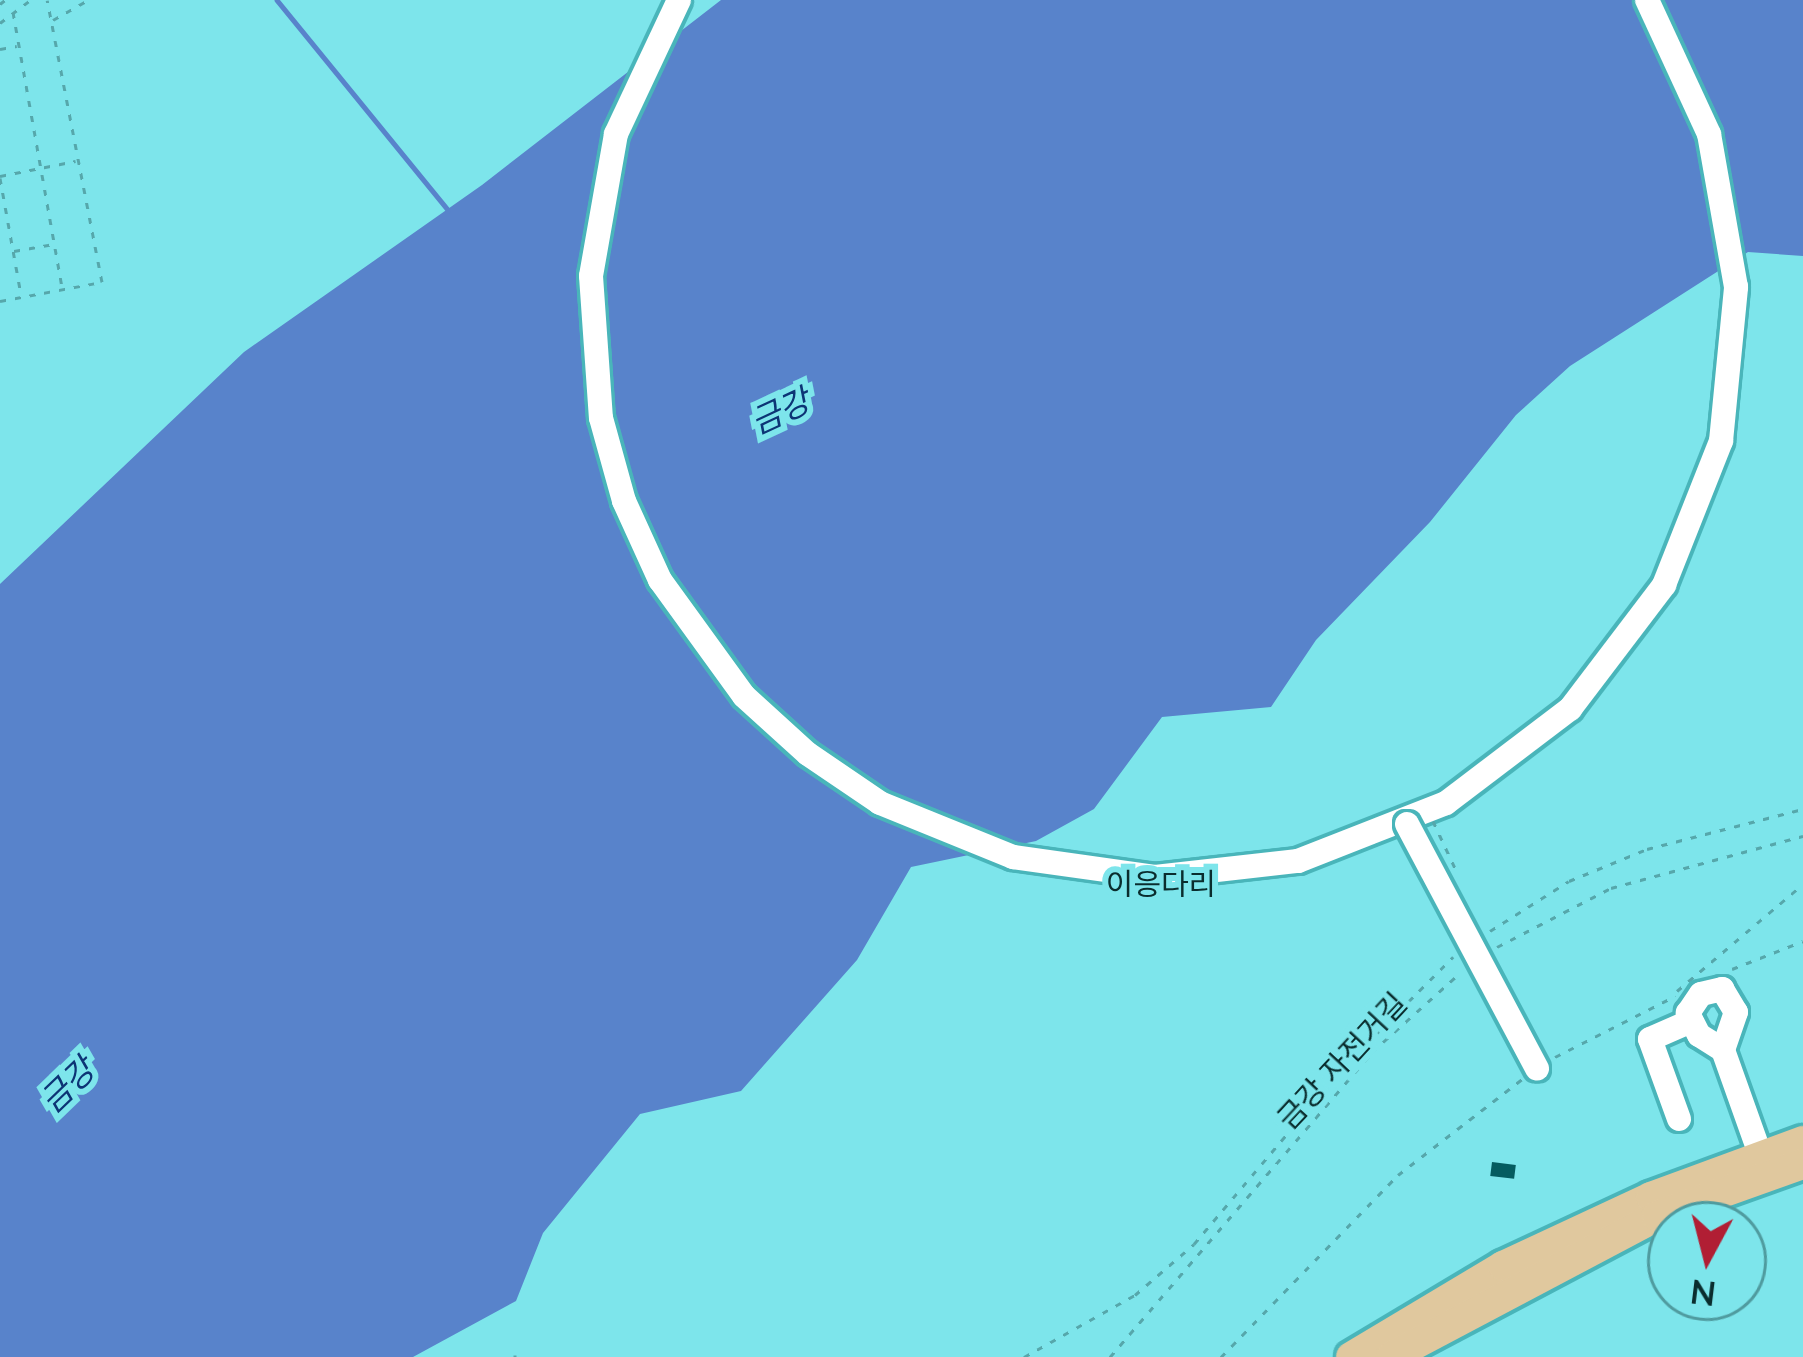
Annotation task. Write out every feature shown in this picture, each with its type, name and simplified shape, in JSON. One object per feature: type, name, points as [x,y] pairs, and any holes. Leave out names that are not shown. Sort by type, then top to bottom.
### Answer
[{"type":"main road","points":[[1351,1357],[1503,1266],[1760,1154],[1803,1141]]},
{"type":"main road","points":[[1390,1357],[1657,1216],[1803,1164]]},
{"type":"street","name":"이응다리","points":[[679,0],[636,81],[608,162],[593,247],[590,333],[601,418],[624,501],[660,580],[725,674],[808,754],[880,802],[958,839],[1041,864],[1126,876],[1213,875],[1326,854],[1411,826],[1520,754],[1600,676],[1664,585],[1715,462],[1736,331],[1730,220],[1702,113],[1647,0]]},
{"type":"street","points":[[1411,826],[1537,1069]]},
{"type":"street","points":[[1723,1050],[1733,999],[1722,989],[1701,994],[1690,1004],[1691,1021],[1723,1050],[1760,1154]]},
{"type":"street","points":[[1678,1119],[1650,1039],[1691,1021]]},
{"type":"path","points":[[0,23],[30,0]]},
{"type":"path","points":[[0,301],[102,282],[46,0]]},
{"type":"path","points":[[51,22],[88,0]]},
{"type":"path","points":[[13,12],[62,289]]},
{"type":"path","points":[[0,49],[19,45]]},
{"type":"path","points":[[21,297],[0,177],[78,161]]},
{"type":"path","points":[[13,251],[54,244]]},
{"type":"path","points":[[1485,934],[1569,881],[1647,849],[1803,809]]},
{"type":"path","points":[[1411,826],[1445,814]]},
{"type":"path","points":[[1492,950],[1611,888],[1803,836]]},
{"type":"path","points":[[1675,996],[1703,963],[1803,884]]},
{"type":"path","points":[[1729,971],[1803,941]]},
{"type":"path","points":[[1024,1357],[1135,1295],[1194,1244],[1397,1007],[1465,949]]},
{"type":"path","name":"금강 자전거길","points":[[1110,1357],[1410,1011],[1473,964]]},
{"type":"path","points":[[1221,1357],[1398,1175],[1537,1069],[1707,980]]},
{"type":"water","name":"금강","points":[[721,0],[1803,0],[1803,256],[1748,252],[1570,366],[1516,415],[1430,522],[1316,640],[1271,707],[1162,717],[1094,809],[1036,841],[911,867],[857,960],[741,1091],[640,1114],[543,1233],[516,1301],[413,1357],[0,1357],[0,584],[244,352],[482,185]]},
{"type":"building","points":[[1492,1162],[1516,1165],[1514,1179],[1490,1176]]},
{"type":"waterway","points":[[277,0],[448,210]]}]
